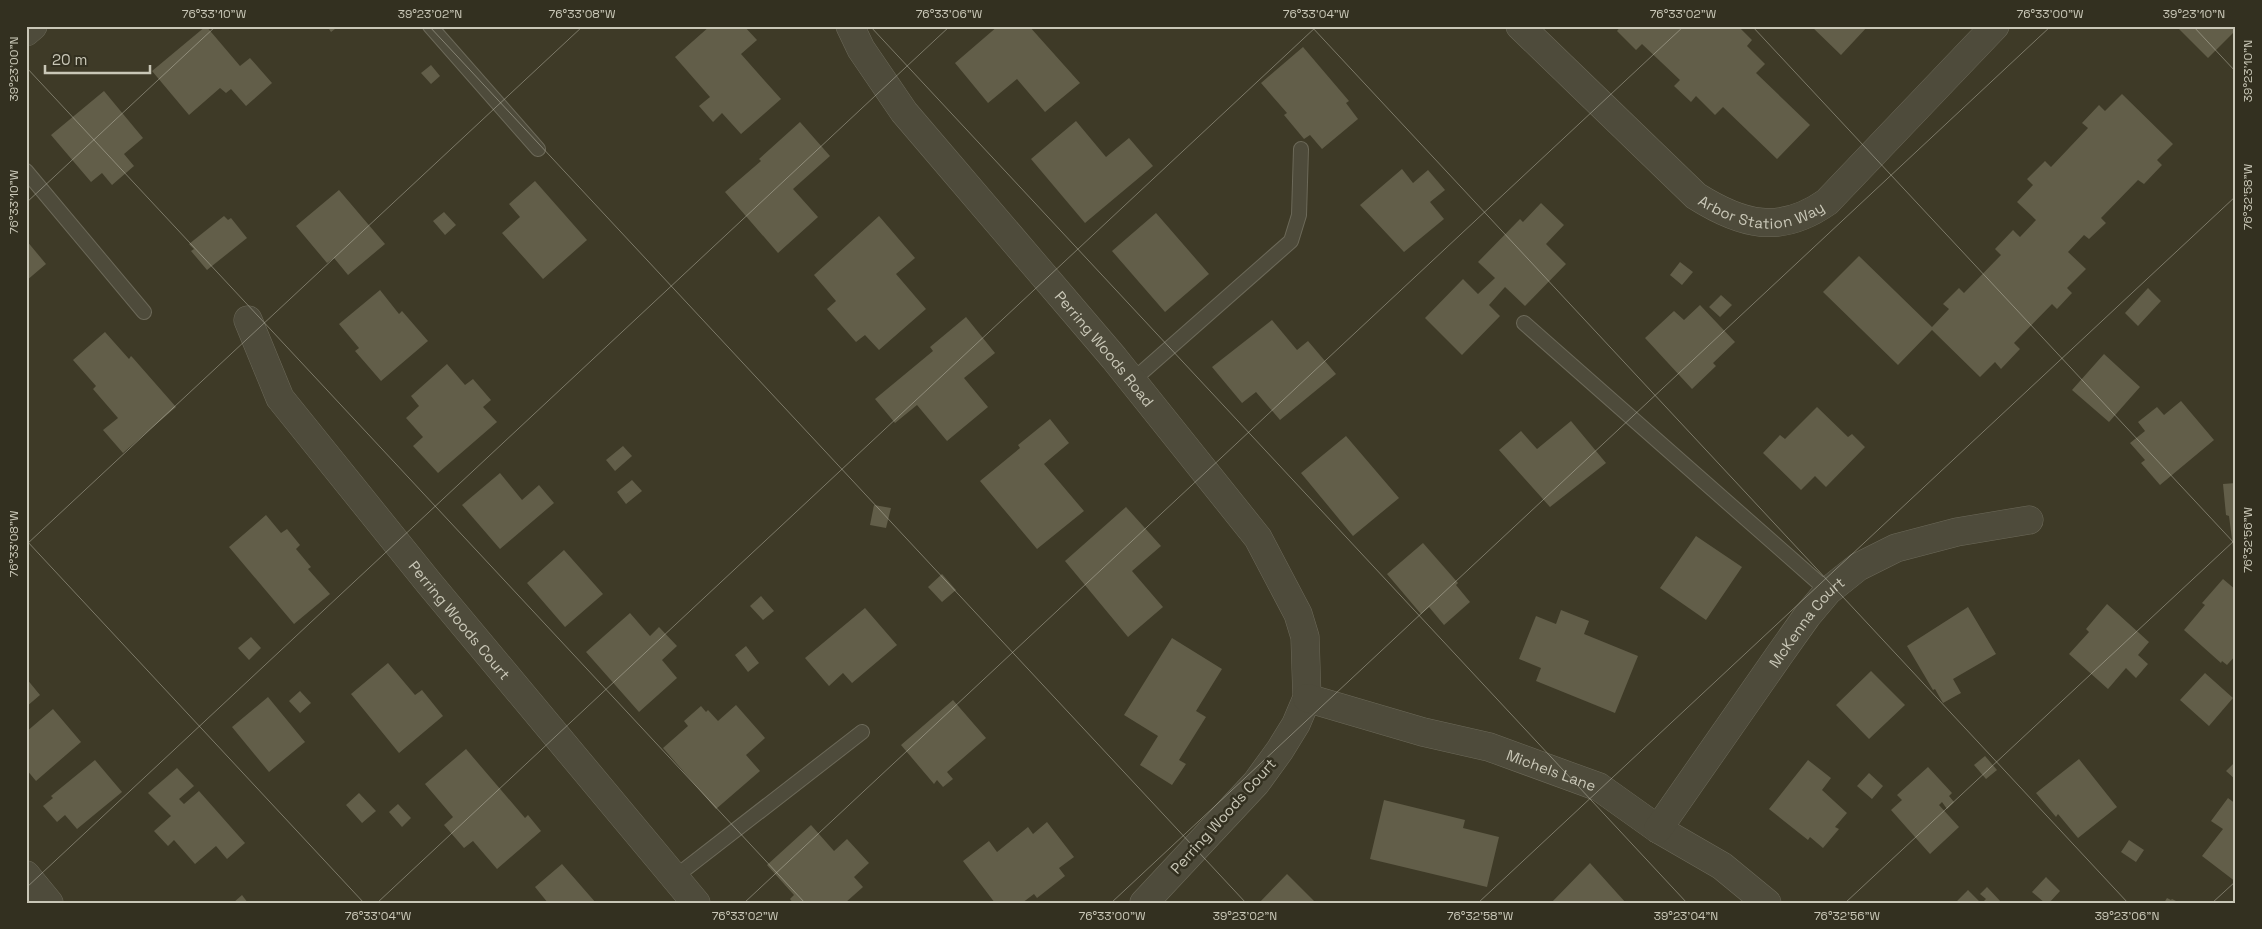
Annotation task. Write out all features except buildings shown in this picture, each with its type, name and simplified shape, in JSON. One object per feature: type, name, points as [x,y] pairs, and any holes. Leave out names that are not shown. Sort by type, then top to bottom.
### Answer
[{"type":"street","points":[[26,32],[33,26]]},
{"type":"street","name":"Perring Woods Road","points":[[850,26],[861,49],[904,112],[1132,381],[1258,538],[1298,614],[1304,637],[1308,698]]},
{"type":"street","name":"Arbor Station Way","points":[[1520,26],[1696,196],[1718,210],[1758,223],[1794,219],[1814,211],[1827,202],[1995,26]]},
{"type":"street","name":"Perring Woods Court","points":[[248,320],[280,398],[429,583],[696,903]]},
{"type":"street","name":"McKenna Court","points":[[1658,829],[1807,616],[1828,591],[1858,568],[1896,548],[1957,532],[2029,520]]},
{"type":"street","name":"Perring Woods Court","points":[[1144,903],[1256,783],[1296,724],[1308,698]]},
{"type":"street","name":"Michels Lane","points":[[1308,698],[1423,732],[1489,747],[1599,787],[1658,829],[1722,866],[1766,903]]},
{"type":"street","points":[[26,875],[49,903]]},
{"type":"lane","points":[[430,26],[538,149]]},
{"type":"lane","points":[[1132,381],[1292,241],[1299,215],[1301,149]]},
{"type":"lane","points":[[26,171],[144,312]]},
{"type":"lane","points":[[1524,323],[1828,591]]},
{"type":"lane","points":[[675,877],[862,732]]}]
